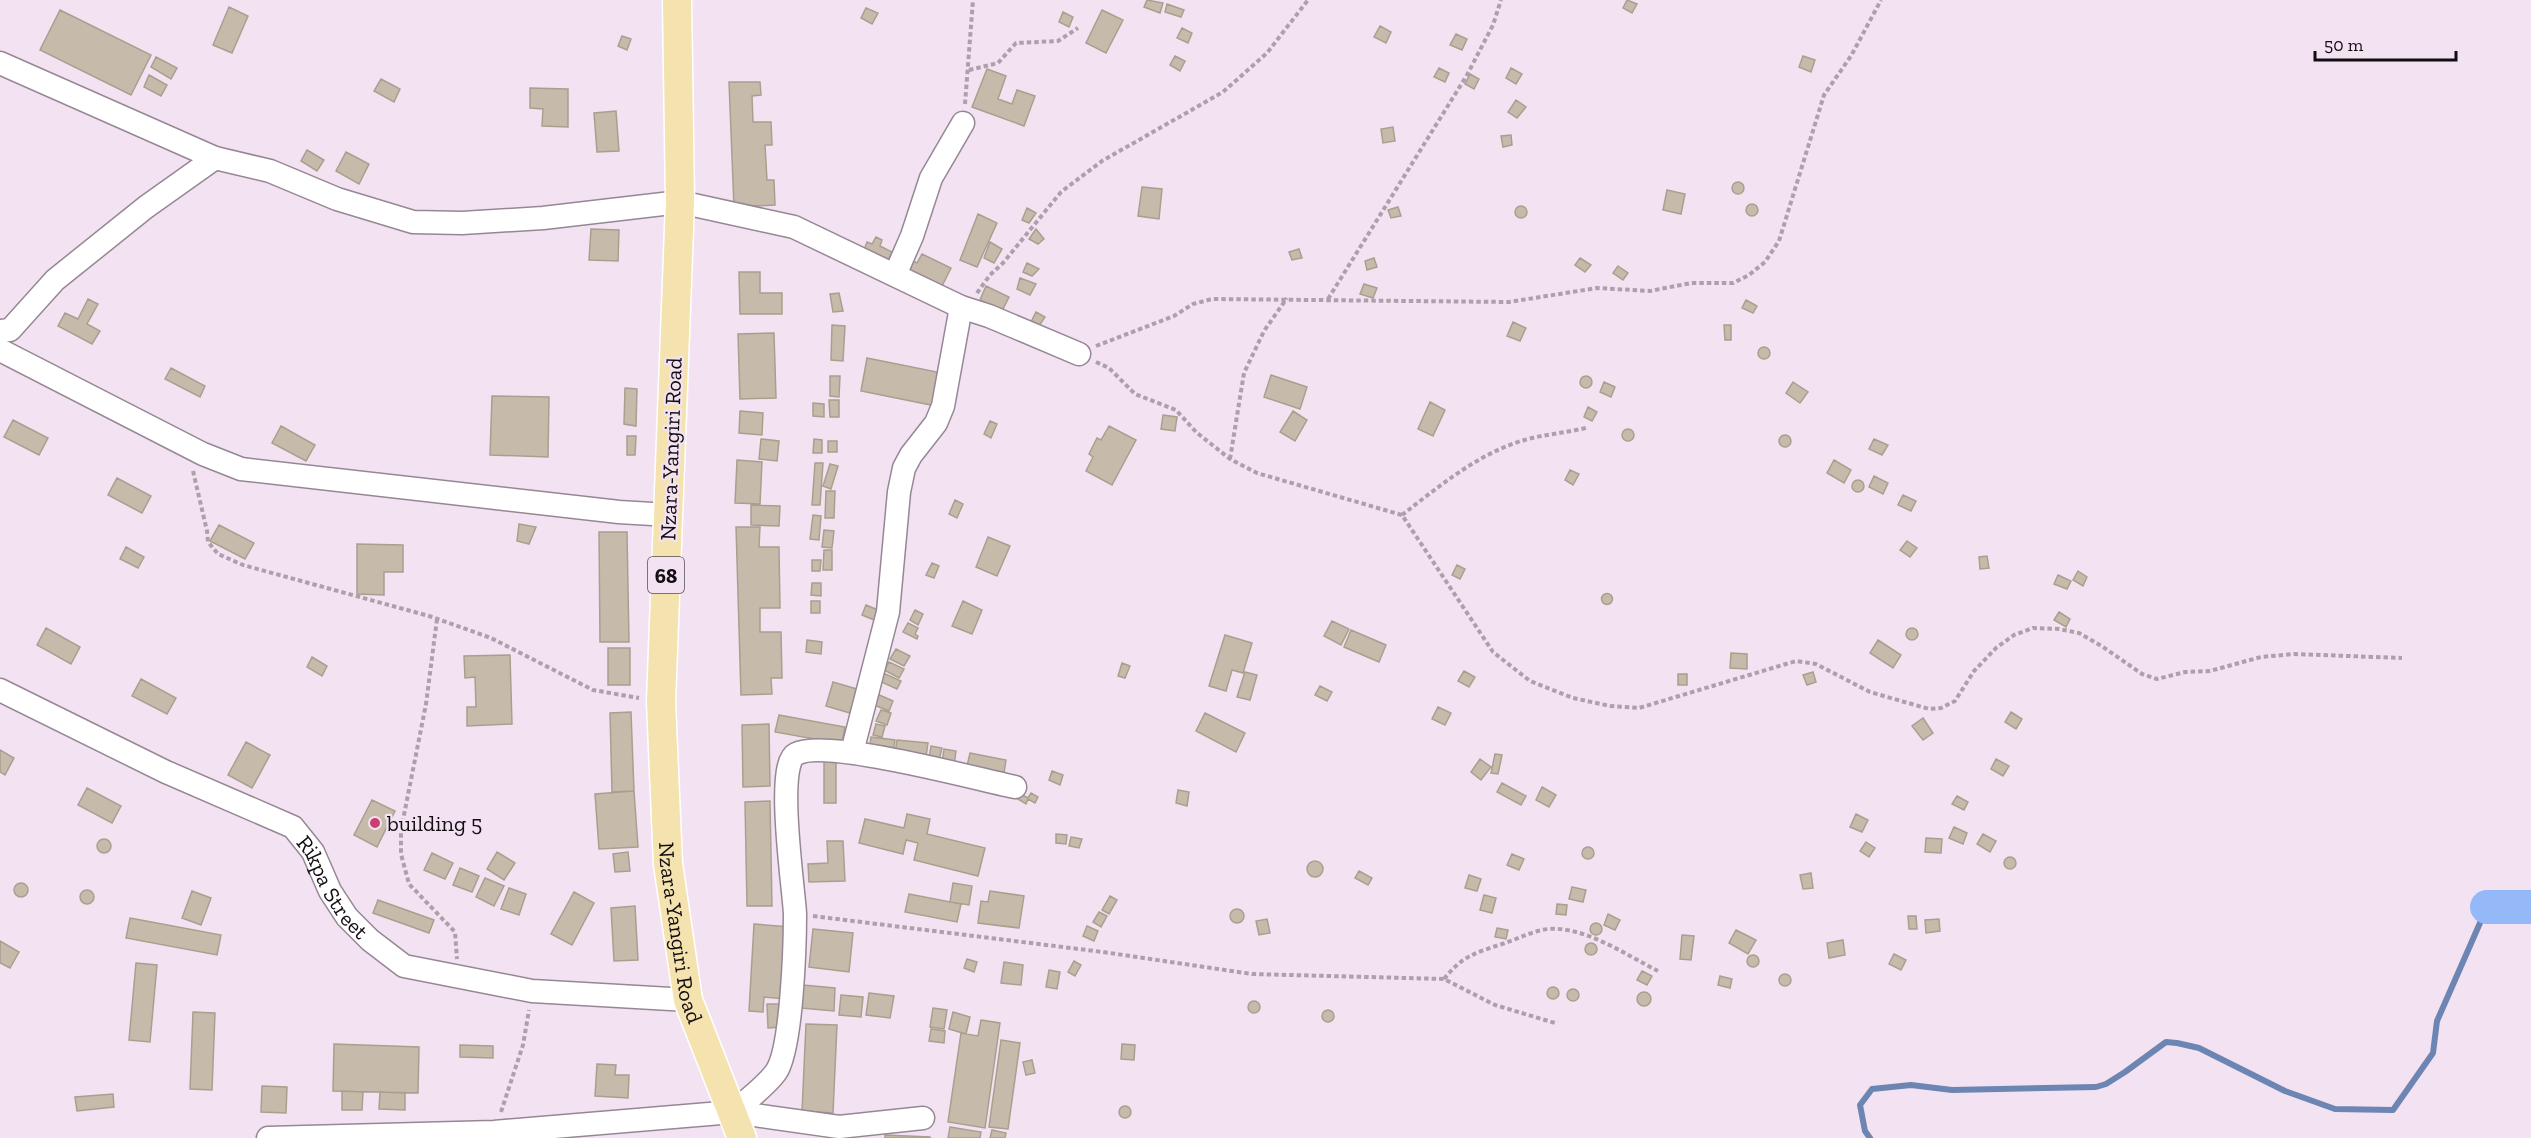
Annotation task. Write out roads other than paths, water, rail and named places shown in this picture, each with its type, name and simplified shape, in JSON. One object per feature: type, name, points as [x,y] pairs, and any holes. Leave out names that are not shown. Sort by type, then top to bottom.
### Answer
[{"type":"main road","name":"Nzara-Yangiri Road","points":[[677,0],[680,202],[661,702],[668,864],[688,1000],[737,1125]]},
{"type":"street","points":[[1,68],[215,158],[270,171],[337,199],[412,222],[462,223],[543,218],[680,202],[794,227],[961,307],[1079,354]]},
{"type":"street","points":[[895,275],[912,236],[931,178],[963,123]]},
{"type":"street","points":[[0,331],[10,330],[55,280],[146,207],[215,158]]},
{"type":"street","points":[[852,752],[888,612],[899,492],[904,468],[911,455],[936,423],[943,406],[961,307]]},
{"type":"street","points":[[0,350],[188,447],[241,469],[619,512],[669,515]]},
{"type":"street","name":"Rikpa Street","points":[[0,690],[166,772],[293,827],[313,852],[330,891],[347,917],[370,940],[404,966],[532,991],[688,1000]]},
{"type":"street","points":[[737,1125],[777,1072],[789,1028],[795,914],[787,848],[789,760],[794,754],[806,751],[852,752],[1015,787]]},
{"type":"street","points":[[268,1138],[451,1136],[494,1132],[737,1125],[838,1127],[923,1118]]},
{"type":"waterway","points":[[1870,1138],[1865,1131],[1860,1105],[1872,1089],[1911,1085],[1952,1090],[2096,1087],[2106,1084],[2125,1072],[2166,1042],[2199,1048],[2285,1091],[2335,1109],[2393,1110],[2433,1053],[2437,1021],[2487,907]]},
{"type":"waterway","points":[[2487,907],[2531,907]]},
{"type":"place","name":"building 5","points":[[375,823]]}]
